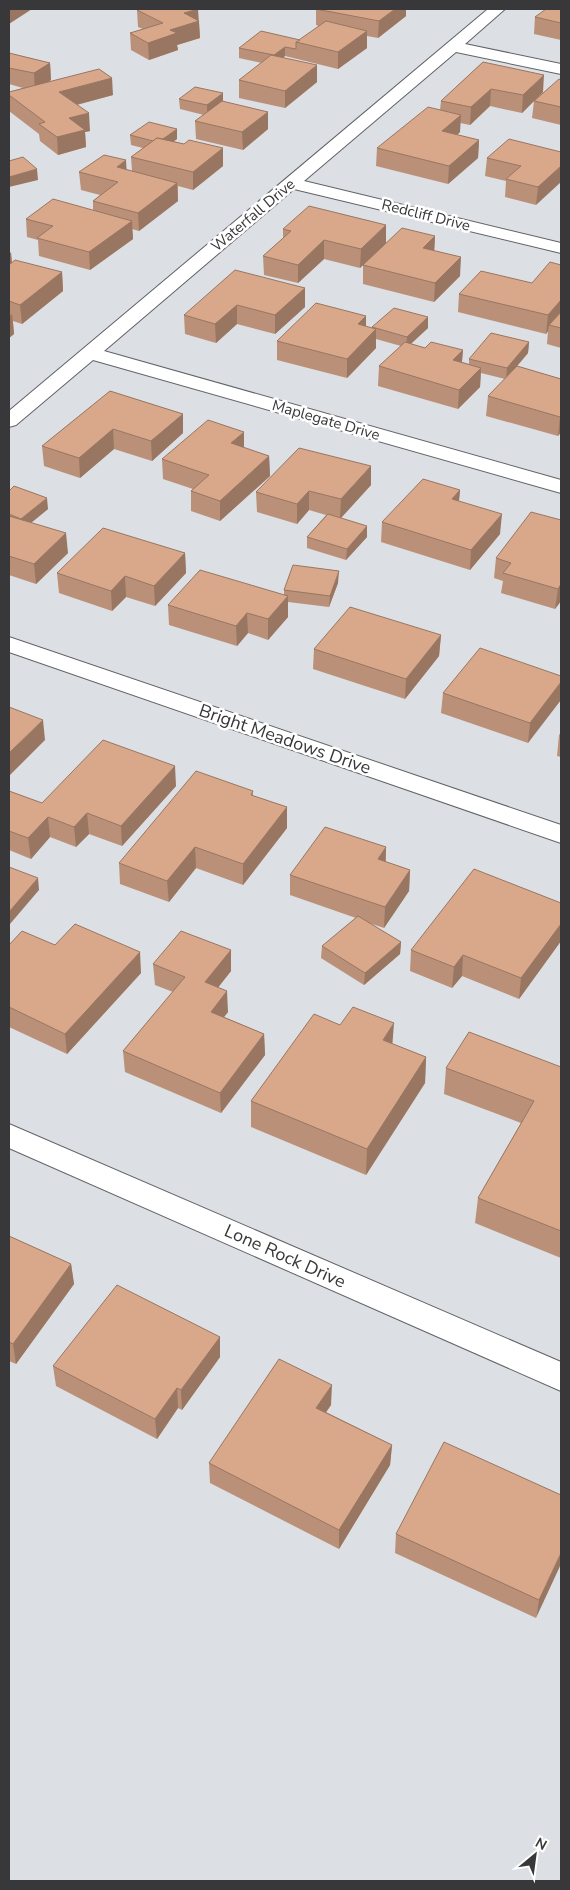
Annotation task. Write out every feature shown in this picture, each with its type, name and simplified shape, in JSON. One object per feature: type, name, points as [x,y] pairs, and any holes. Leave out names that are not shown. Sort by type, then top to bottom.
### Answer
[{"type":"street","name":"Waterfall Drive","points":[[9,421],[497,9]]},
{"type":"street","points":[[451,46],[561,69]]},
{"type":"street","name":"Redcliff Drive","points":[[290,183],[561,248]]},
{"type":"street","name":"Maplegate Drive","points":[[90,353],[561,487]]},
{"type":"street","name":"Bright Meadows Drive","points":[[9,644],[561,834]]},
{"type":"street","name":"Lone Rock Drive","points":[[9,1135],[561,1377]]},
{"type":"building","points":[[198,9],[184,13],[199,21],[170,30],[177,33],[148,43],[130,33],[163,23],[137,10]]},
{"type":"building","points":[[316,9],[395,9],[379,21]]},
{"type":"building","points":[[546,9],[561,9],[561,23],[535,17]]},
{"type":"building","points":[[326,21],[367,31],[338,52],[296,42]]},
{"type":"building","points":[[261,31],[300,40],[296,42],[296,49],[285,47],[274,55],[239,48]]},
{"type":"building","points":[[9,53],[50,63],[34,73],[9,68]]},
{"type":"building","points":[[271,55],[317,65],[285,91],[239,80]]},
{"type":"building","points":[[483,62],[544,75],[523,95],[491,89],[471,107],[441,101]]},
{"type":"building","points":[[99,69],[112,78],[59,92],[89,113],[69,118],[85,130],[57,137],[39,124],[45,122],[9,95],[9,92]]},
{"type":"building","points":[[559,79],[561,80],[561,107],[534,101]]},
{"type":"building","points":[[195,87],[223,93],[207,105],[179,99]]},
{"type":"building","points":[[222,101],[268,112],[242,132],[195,121]]},
{"type":"building","points":[[428,107],[461,115],[442,131],[479,140],[449,166],[377,148]]},
{"type":"building","points":[[149,122],[177,129],[163,139],[157,138],[153,141],[130,135]]},
{"type":"building","points":[[157,138],[184,144],[189,140],[223,148],[193,172],[131,157]]},
{"type":"building","points":[[509,139],[561,152],[561,166],[538,187],[506,179],[521,166],[487,158]]},
{"type":"building","points":[[104,155],[126,160],[117,167],[177,183],[138,213],[93,201],[118,182],[79,172]]},
{"type":"building","points":[[23,157],[37,169],[9,177],[9,161]]},
{"type":"building","points":[[53,199],[132,221],[89,252],[37,238],[53,226],[26,219]]},
{"type":"building","points":[[309,206],[386,225],[361,249],[324,240],[298,265],[263,256],[291,231],[283,229]]},
{"type":"building","points":[[402,228],[435,236],[423,248],[461,257],[435,283],[363,265]]},
{"type":"building","points":[[15,260],[62,272],[20,305],[9,301],[9,265]]},
{"type":"building","points":[[550,262],[561,265],[561,300],[548,315],[459,294],[481,271],[532,283]]},
{"type":"building","points":[[235,270],[305,288],[275,315],[237,305],[215,324],[184,315]]},
{"type":"building","points":[[316,303],[366,316],[358,324],[376,329],[347,359],[277,341]]},
{"type":"building","points":[[394,308],[428,317],[407,337],[372,327]]},
{"type":"building","points":[[561,312],[561,328],[549,325]]},
{"type":"building","points":[[491,333],[529,342],[507,368],[469,359]]},
{"type":"building","points":[[405,342],[425,348],[431,342],[463,350],[453,360],[481,368],[459,390],[379,366]]},
{"type":"building","points":[[517,366],[561,379],[560,417],[488,396]]},
{"type":"building","points":[[110,391],[183,414],[151,441],[113,429],[79,458],[42,446]]},
{"type":"building","points":[[208,420],[244,432],[231,443],[269,456],[220,501],[191,491],[209,475],[162,459]]},
{"type":"building","points":[[299,448],[371,466],[341,499],[309,491],[297,504],[256,492]]},
{"type":"building","points":[[423,479],[460,490],[452,499],[502,514],[471,550],[382,522]]},
{"type":"building","points":[[14,486],[47,498],[21,519],[9,514],[9,491]]},
{"type":"building","points":[[531,512],[561,520],[561,584],[558,589],[503,573],[511,563],[496,558]]},
{"type":"building","points":[[328,514],[367,526],[347,549],[307,537]]},
{"type":"building","points":[[9,516],[66,533],[34,564],[9,556]]},
{"type":"building","points":[[103,528],[185,553],[154,586],[125,576],[111,591],[57,573]]},
{"type":"building","points":[[293,565],[339,571],[330,596],[284,590]]},
{"type":"building","points":[[200,570],[288,596],[268,619],[247,613],[236,626],[168,605]]},
{"type":"building","points":[[350,607],[441,635],[406,679],[314,649]]},
{"type":"building","points":[[480,648],[561,676],[561,682],[530,723],[443,693]]},
{"type":"building","points":[[9,707],[43,720],[9,753]]},
{"type":"building","points":[[103,740],[175,766],[121,826],[87,813],[74,827],[48,817],[28,838],[9,831],[9,791],[42,803]]},
{"type":"building","points":[[196,771],[253,791],[251,795],[287,807],[243,864],[195,847],[167,881],[119,863]]},
{"type":"building","points":[[325,827],[386,847],[378,859],[410,870],[385,907],[290,875]]},
{"type":"building","points":[[9,867],[38,878],[9,912]]},
{"type":"building","points":[[474,869],[561,903],[561,924],[521,978],[463,955],[454,967],[411,950]]},
{"type":"building","points":[[358,916],[401,942],[365,973],[322,946]]},
{"type":"building","points":[[75,924],[140,952],[65,1034],[9,1007],[9,945],[22,931],[55,945]]},
{"type":"building","points":[[181,931],[231,950],[205,982],[227,991],[211,1012],[264,1034],[220,1093],[123,1051],[185,977],[153,964]]},
{"type":"building","points":[[353,1007],[394,1023],[383,1040],[426,1057],[367,1149],[251,1101],[314,1014],[340,1025]]},
{"type":"building","points":[[469,1032],[561,1067],[561,1231],[478,1198],[534,1101],[446,1068]]},
{"type":"building","points":[[9,1236],[71,1264],[13,1344],[9,1342]]},
{"type":"building","points":[[117,1285],[220,1337],[181,1390],[177,1388],[155,1419],[53,1366]]},
{"type":"building","points":[[279,1359],[332,1385],[316,1408],[392,1445],[339,1530],[209,1463]]},
{"type":"building","points":[[444,1442],[561,1495],[561,1553],[539,1600],[396,1534]]}]
